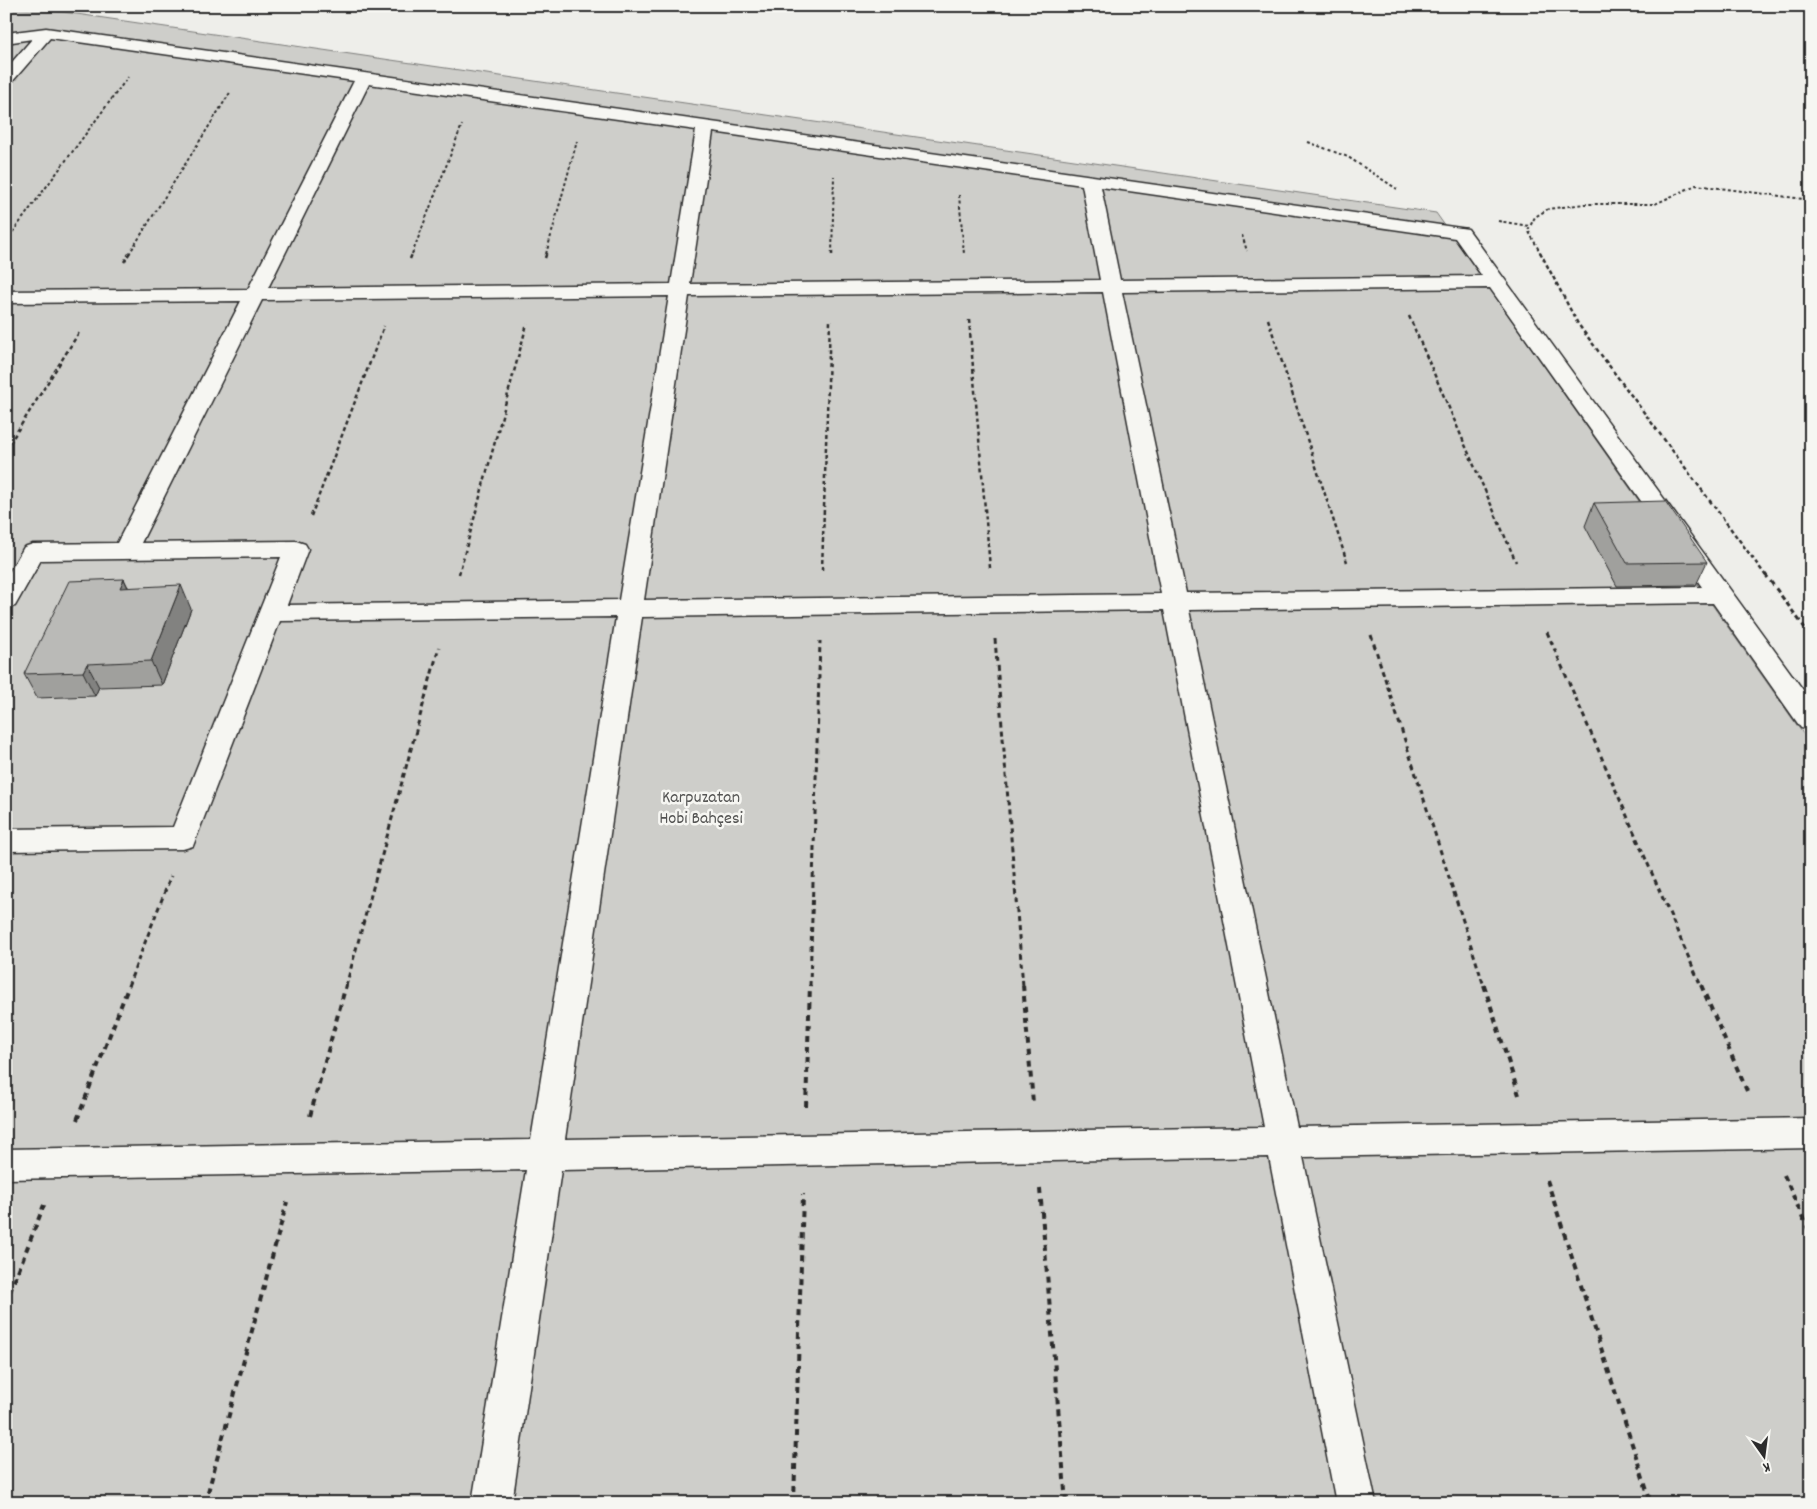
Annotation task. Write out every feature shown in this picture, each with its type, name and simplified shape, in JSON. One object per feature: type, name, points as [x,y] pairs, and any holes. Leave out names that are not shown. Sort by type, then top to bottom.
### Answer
[{"type":"street","points":[[6,38],[46,33],[1461,233],[1811,721]]},
{"type":"street","points":[[6,79],[46,33]]},
{"type":"street","points":[[125,551],[364,78]]},
{"type":"street","points":[[492,1503],[705,126]]},
{"type":"street","points":[[1090,180],[1356,1503]]},
{"type":"street","points":[[6,297],[1496,282]]},
{"type":"street","points":[[6,600],[33,552],[296,549],[184,838],[6,840]]},
{"type":"street","points":[[271,613],[1720,595]]},
{"type":"street","points":[[6,1164],[1811,1133]]},
{"type":"path","points":[[6,241],[149,48]]},
{"type":"path","points":[[6,449],[249,62]]},
{"type":"path","points":[[205,1503],[586,109]]},
{"type":"path","points":[[794,1503],[835,144]]},
{"type":"path","points":[[956,161],[1066,1503]]},
{"type":"path","points":[[1811,200],[1696,185],[1689,187],[1666,201],[1644,206],[1557,206],[1540,212],[1528,230],[1578,324],[1811,636]]},
{"type":"path","points":[[1230,200],[1651,1503]]},
{"type":"path","points":[[1394,283],[1811,1236]]},
{"type":"green space","name":"Karpuzatan Hobi Bahçesi","points":[[6,8],[63,12],[1436,213],[1811,745],[1811,1503],[6,1503]]},
{"type":"building","points":[[1665,501],[1707,562],[1627,563],[1594,503]]},
{"type":"building","points":[[124,579],[120,588],[181,585],[151,661],[87,664],[83,672],[24,674],[69,581]]}]
